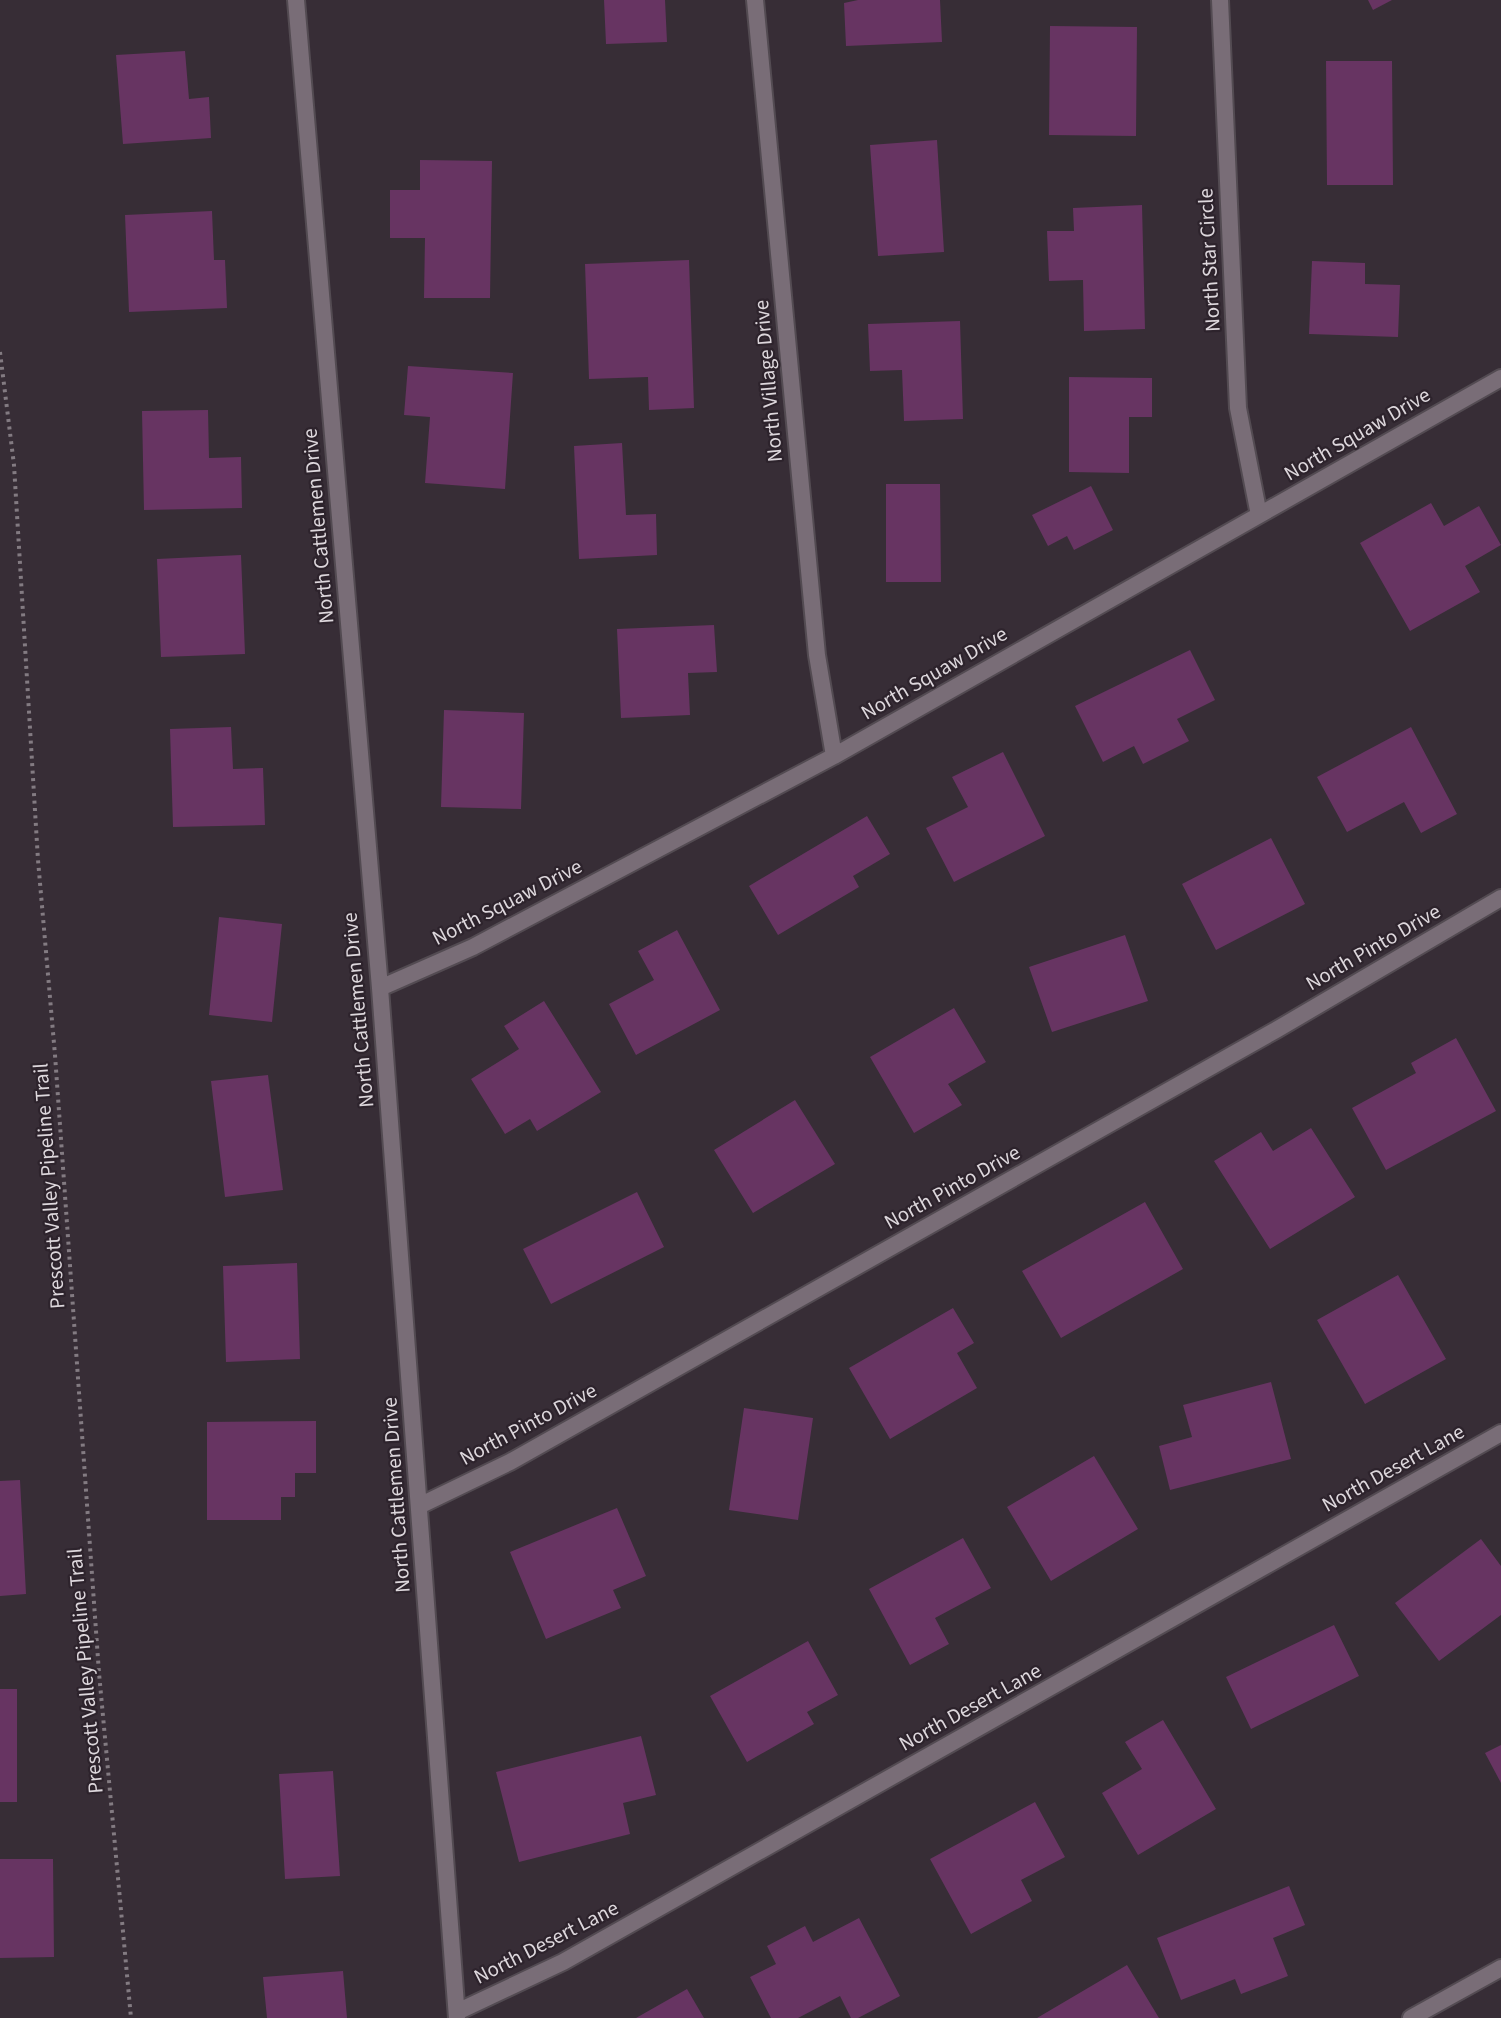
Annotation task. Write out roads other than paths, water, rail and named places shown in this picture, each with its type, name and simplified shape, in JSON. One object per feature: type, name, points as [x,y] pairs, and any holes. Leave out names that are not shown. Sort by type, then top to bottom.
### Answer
[{"type":"street","name":"North Cattlemen Drive","points":[[296,0],[380,988],[457,2015]]},
{"type":"street","name":"North Village Drive","points":[[755,0],[817,655],[834,756]]},
{"type":"street","name":"North Star Circle","points":[[1220,0],[1238,408],[1259,515]]},
{"type":"street","name":"North Squaw Drive","points":[[380,988],[473,947],[834,756],[1501,378]]},
{"type":"street","name":"North Pinto Drive","points":[[419,1506],[510,1462],[1276,1030],[1501,898]]},
{"type":"street","name":"North Desert Lane","points":[[457,2015],[563,1962],[1501,1433]]},
{"type":"street","points":[[1411,2018],[1501,1968]]}]
